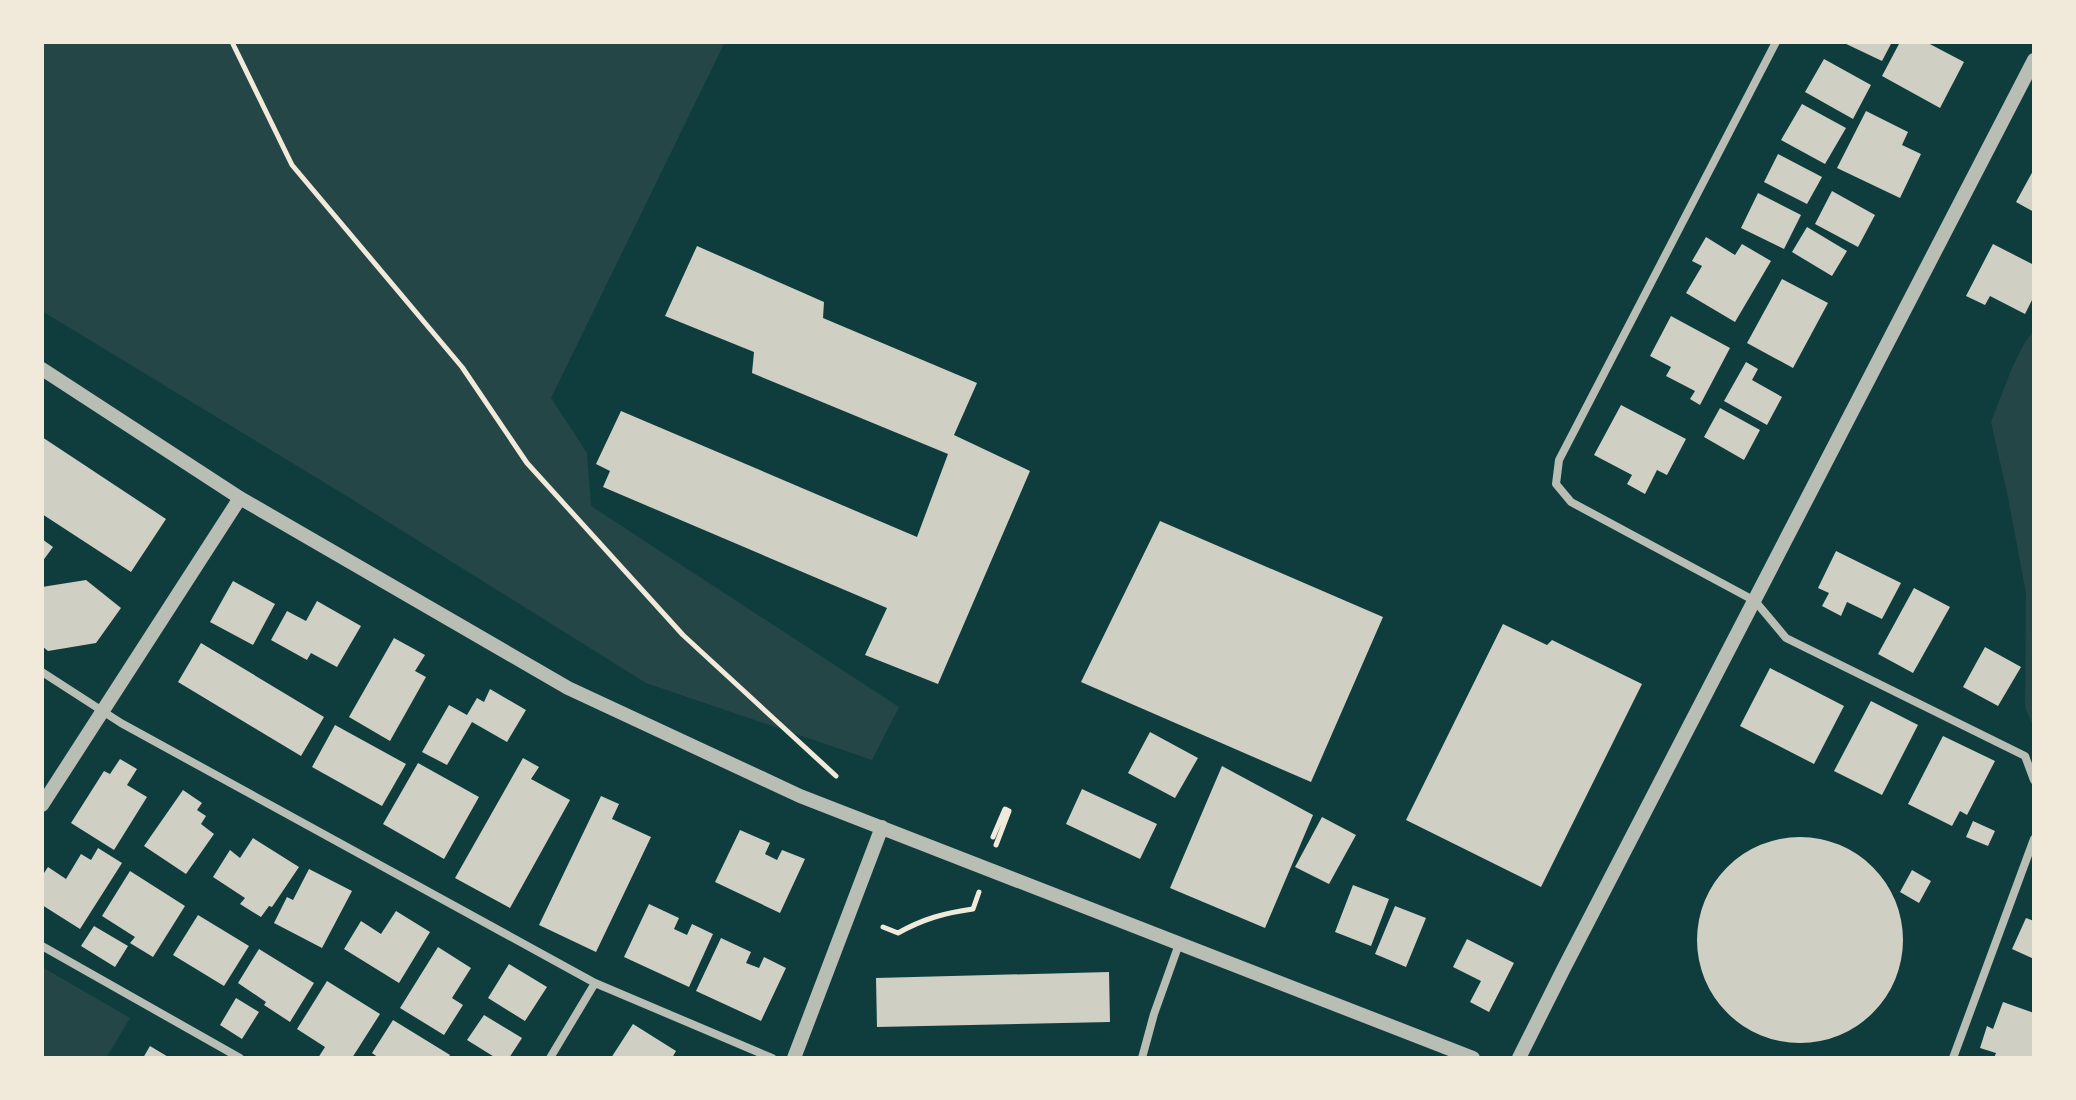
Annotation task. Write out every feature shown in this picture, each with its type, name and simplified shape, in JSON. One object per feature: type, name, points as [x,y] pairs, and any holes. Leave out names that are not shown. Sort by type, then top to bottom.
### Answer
[{"type":"street","points":[[1776,42],[1559,460],[1556,484],[1571,502],[1755,601],[1786,638],[2025,756],[2034,780]]},
{"type":"street","points":[[1519,1058],[2034,60]]},
{"type":"street","points":[[42,369],[240,498],[568,688],[800,796],[1473,1058]]},
{"type":"street","points":[[42,805],[240,498]]},
{"type":"street","points":[[42,672],[102,712],[595,983],[772,1058]]},
{"type":"street","points":[[794,1058],[882,827]]},
{"type":"street","points":[[1953,1058],[2034,839]]},
{"type":"street","points":[[1142,1058],[1179,944]]},
{"type":"street","points":[[42,946],[240,1058]]},
{"type":"street","points":[[550,1058],[595,983]]},
{"type":"path","points":[[232,42],[292,165],[462,367],[527,463],[683,635],[836,776]]},
{"type":"path","points":[[993,837],[1005,809],[1009,811],[1004,822]]},
{"type":"path","points":[[883,927],[898,933],[920,920],[973,909]]},
{"type":"shaded area","points":[[42,42],[725,42],[551,398],[587,453],[591,506],[899,707],[872,760],[646,683],[42,311]]},
{"type":"shaded area","points":[[2034,330],[2034,728],[2025,707],[2026,593],[1991,422],[2012,368]]},
{"type":"shaded area","points":[[42,967],[130,1018],[106,1058],[42,1058]]},
{"type":"building","points":[[1842,42],[1892,42],[1882,61]]},
{"type":"building","points":[[1900,42],[1926,42],[1964,62],[1940,108],[1882,76]]},
{"type":"building","points":[[1824,59],[1871,85],[1853,119],[1805,92]]},
{"type":"building","points":[[1802,104],[1846,128],[1825,164],[1781,140]]},
{"type":"building","points":[[1866,111],[1908,132],[1902,145],[1921,154],[1900,198],[1837,168]]},
{"type":"building","points":[[1778,154],[1822,177],[1807,204],[1764,182]]},
{"type":"building","points":[[2034,169],[2034,212],[2016,202]]},
{"type":"building","points":[[1832,191],[1875,215],[1858,247],[1815,224]]},
{"type":"building","points":[[1758,193],[1801,215],[1784,249],[1741,228]]},
{"type":"building","points":[[1807,227],[1847,251],[1832,276],[1792,252]]},
{"type":"building","points":[[1706,237],[1735,255],[1742,244],[1771,261],[1735,322],[1686,293],[1702,266],[1692,261]]},
{"type":"building","points":[[1993,244],[2034,265],[2034,296],[2025,314],[1990,296],[1985,305],[1966,296]]},
{"type":"building","points":[[697,246],[824,302],[823,318],[977,383],[954,435],[1030,471],[938,684],[865,655],[887,608],[603,487],[610,471],[596,464],[621,411],[917,537],[948,454],[752,373],[754,352],[665,316]]},
{"type":"building","points":[[1782,279],[1828,303],[1793,368],[1747,343]]},
{"type":"building","points":[[1671,316],[1730,348],[1700,405],[1690,399],[1695,391],[1666,376],[1671,367],[1650,356]]},
{"type":"building","points":[[1746,362],[1758,369],[1752,380],[1782,397],[1767,425],[1724,401]]},
{"type":"building","points":[[1621,405],[1686,439],[1667,475],[1657,470],[1645,494],[1627,484],[1632,475],[1594,455]]},
{"type":"building","points":[[1720,408],[1760,430],[1744,460],[1704,437]]},
{"type":"building","points":[[42,437],[166,519],[131,572],[42,514]]},
{"type":"building","points":[[1160,521],[1383,617],[1311,782],[1081,682]]},
{"type":"building","points":[[42,539],[53,547],[42,562]]},
{"type":"building","points":[[1836,551],[1901,583],[1882,619],[1847,602],[1841,616],[1822,606],[1829,593],[1818,588]]},
{"type":"building","points":[[86,580],[121,608],[96,643],[48,651],[42,646],[42,587]]},
{"type":"building","points":[[233,581],[275,604],[253,645],[210,622]]},
{"type":"building","points":[[1914,588],[1950,607],[1913,673],[1878,654]]},
{"type":"building","points":[[317,601],[361,626],[337,667],[311,653],[307,660],[271,640],[287,611],[306,621]]},
{"type":"building","points":[[1503,624],[1547,645],[1552,640],[1642,684],[1541,887],[1406,820]]},
{"type":"building","points":[[394,638],[425,655],[415,671],[426,677],[390,741],[349,717]]},
{"type":"building","points":[[201,643],[324,717],[301,756],[178,682]]},
{"type":"building","points":[[1985,647],[2021,667],[1998,706],[1963,687]]},
{"type":"building","points":[[1770,668],[1844,706],[1814,764],[1740,726]]},
{"type":"building","points":[[490,689],[526,710],[507,742],[472,722],[447,765],[422,752],[449,705],[467,715],[477,698],[484,702]]},
{"type":"building","points":[[1871,701],[1918,725],[1882,795],[1834,771]]},
{"type":"building","points":[[335,725],[406,764],[382,806],[312,767]]},
{"type":"building","points":[[1150,732],[1198,758],[1175,798],[1128,773]]},
{"type":"building","points":[[1943,736],[1995,761],[1967,815],[1960,811],[1952,826],[1908,804]]},
{"type":"building","points":[[523,758],[539,767],[531,779],[570,800],[510,908],[455,878]]},
{"type":"building","points":[[120,759],[137,769],[127,785],[147,797],[114,850],[71,823],[104,771],[110,774]]},
{"type":"building","points":[[418,763],[479,797],[444,859],[383,824]]},
{"type":"building","points":[[1222,766],[1313,815],[1265,928],[1170,888]]},
{"type":"building","points":[[1082,789],[1157,824],[1140,859],[1066,824]]},
{"type":"building","points":[[183,790],[202,803],[197,810],[206,816],[201,824],[214,834],[186,874],[144,846]]},
{"type":"building","points":[[601,796],[619,804],[612,819],[651,837],[596,952],[539,925]]},
{"type":"building","points":[[1322,817],[1356,835],[1329,884],[1295,867]]},
{"type":"building","points":[[1973,821],[1995,831],[1988,846],[1966,837]]},
{"type":"building","points":[[740,830],[770,843],[765,854],[777,860],[782,850],[805,859],[780,913],[715,882]]},
{"type":"building","points":[[1800,837],[1839,845],[1873,867],[1895,901],[1903,940],[1895,979],[1873,1013],[1839,1035],[1800,1043],[1761,1035],[1727,1013],[1705,979],[1697,940],[1705,901],[1727,867],[1761,845]]},
{"type":"building","points":[[253,838],[299,867],[272,907],[269,906],[261,917],[240,904],[245,898],[213,877],[230,850],[240,858]]},
{"type":"building","points":[[98,848],[122,863],[80,929],[42,905],[42,876],[48,867],[66,879],[81,854],[91,860]]},
{"type":"building","points":[[309,869],[352,891],[322,948],[274,923],[287,897],[293,900]]},
{"type":"building","points":[[1912,870],[1931,881],[1919,903],[1900,892]]},
{"type":"building","points":[[130,871],[185,906],[153,957],[130,943],[135,937],[102,916]]},
{"type":"building","points":[[1353,885],[1389,899],[1371,946],[1335,932]]},
{"type":"building","points":[[649,904],[679,918],[674,929],[687,935],[692,924],[713,934],[689,987],[624,957]]},
{"type":"building","points":[[1395,906],[1426,918],[1406,967],[1375,954]]},
{"type":"building","points":[[396,911],[430,932],[399,983],[344,949],[361,921],[381,934]]},
{"type":"building","points":[[198,915],[249,946],[224,986],[173,955]]},
{"type":"building","points":[[2026,918],[2034,921],[2034,959],[2012,949]]},
{"type":"building","points":[[94,926],[128,946],[115,967],[81,946]]},
{"type":"building","points":[[721,938],[751,952],[746,963],[759,968],[764,957],[786,968],[761,1021],[696,991]]},
{"type":"building","points":[[1467,939],[1514,963],[1489,1012],[1470,1002],[1481,981],[1453,967]]},
{"type":"building","points":[[438,947],[471,968],[452,998],[463,1005],[444,1035],[400,1008]]},
{"type":"building","points":[[259,949],[314,983],[290,1022],[238,983]]},
{"type":"building","points":[[509,964],[547,987],[525,1021],[488,998]]},
{"type":"building","points":[[1109,972],[1110,1022],[877,1027],[876,978]]},
{"type":"building","points":[[327,981],[380,1014],[352,1058],[318,1058],[325,1047],[297,1029]]},
{"type":"building","points":[[236,998],[259,1012],[242,1039],[220,1025]]},
{"type":"building","points":[[2003,1002],[2034,1013],[2034,1058],[1994,1058],[1996,1053],[1980,1048],[1987,1026],[1993,1029]]},
{"type":"building","points":[[484,1015],[522,1038],[509,1058],[496,1058],[467,1040]]},
{"type":"building","points":[[393,1020],[450,1055],[448,1058],[379,1058],[372,1053]]},
{"type":"building","points":[[633,1024],[676,1051],[672,1058],[611,1058]]},
{"type":"building","points":[[150,1046],[170,1058],[143,1058]]}]
